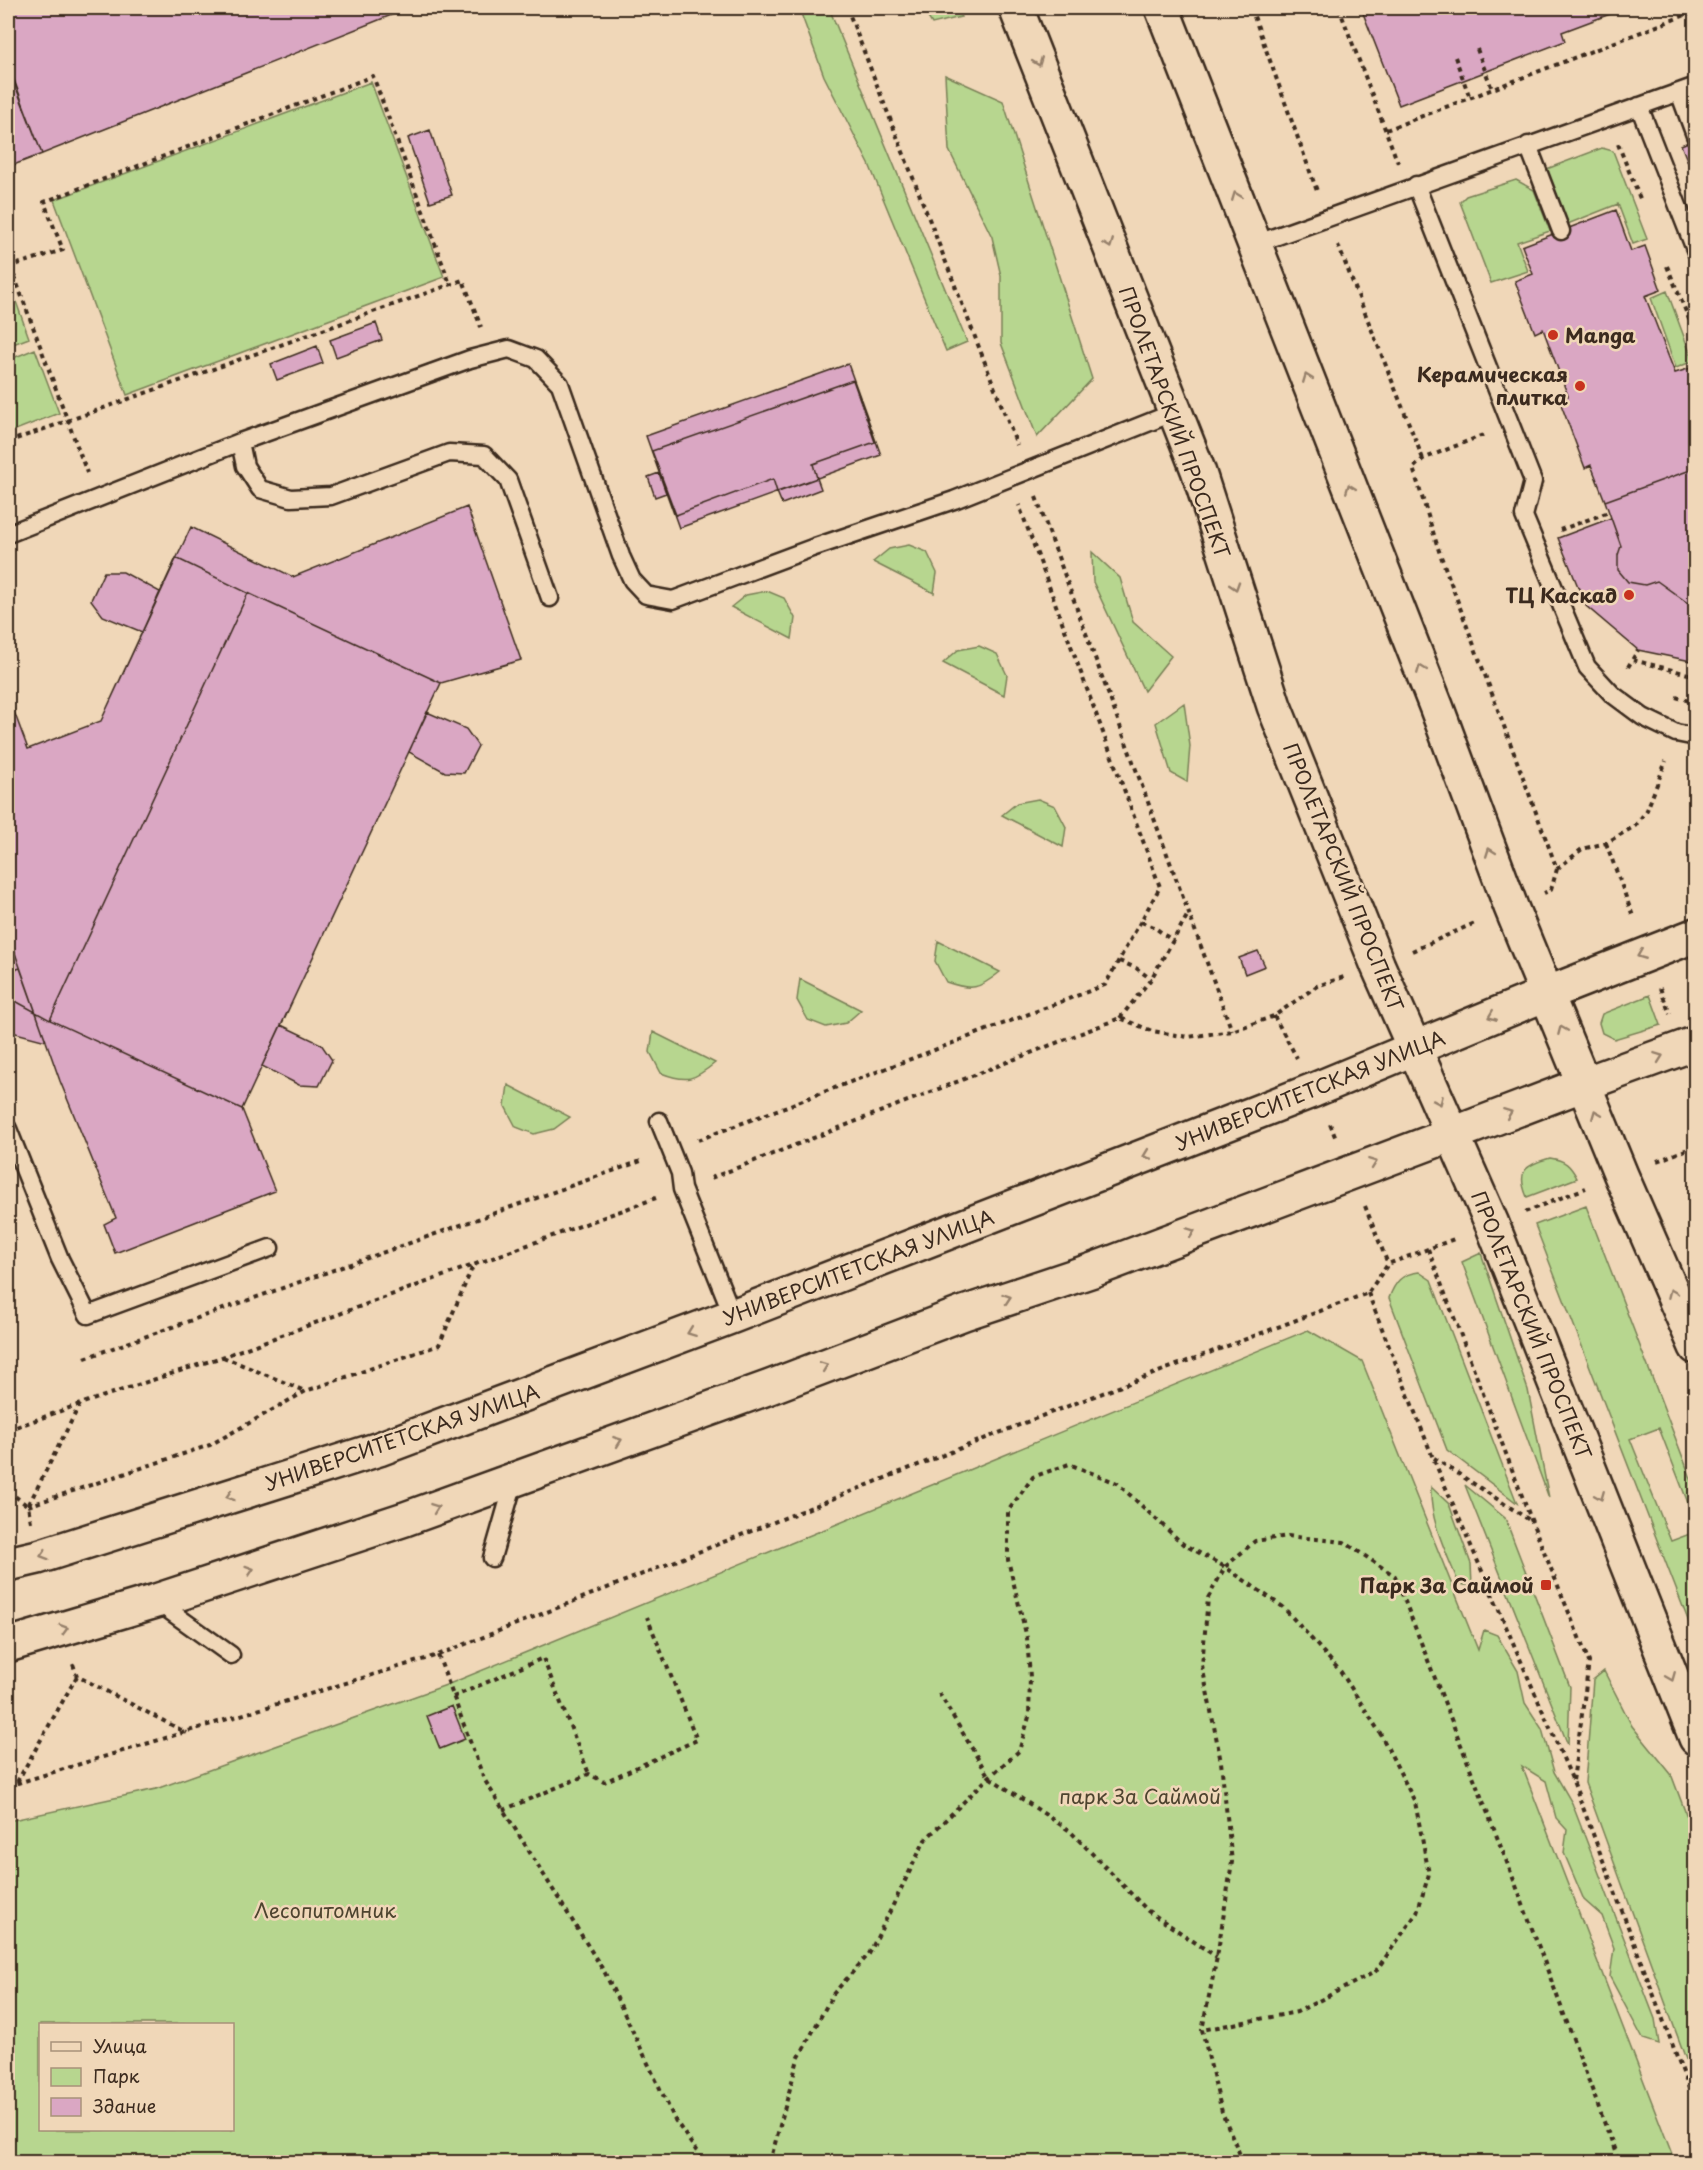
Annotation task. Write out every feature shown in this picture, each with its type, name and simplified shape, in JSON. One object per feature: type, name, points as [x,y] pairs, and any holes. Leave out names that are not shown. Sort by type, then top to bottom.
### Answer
[{"type":"main road","name":"ПРОЛЕТАРСКИЙ ПРОСПЕКТ","points":[[1016,8],[1198,470],[1274,706],[1378,966],[1501,1246],[1695,1738]]},
{"type":"main road","points":[[1162,8],[1436,706],[1511,907],[1695,1347]]},
{"type":"main road","name":"УНИВЕРСИТЕТСКАЯ УЛИЦА","points":[[8,1564],[38,1557],[379,1449],[733,1316],[1314,1090],[1695,935]]},
{"type":"main road","points":[[8,1645],[156,1601],[405,1519],[770,1387],[964,1313],[1093,1270],[1689,1045]]},
{"type":"lane","points":[[1255,243],[1695,86]]},
{"type":"lane","points":[[1679,92],[1695,138]]},
{"type":"lane","points":[[1639,106],[1695,252]]},
{"type":"lane","points":[[1528,145],[1561,231]]},
{"type":"lane","points":[[1412,187],[1533,481],[1524,516],[1587,667],[1612,694],[1643,717],[1676,733],[1695,737]]},
{"type":"lane","points":[[8,534],[240,442],[470,358],[509,349],[536,358],[560,384],[621,556],[632,580],[646,596],[673,600],[812,548],[954,500],[1175,412]]},
{"type":"lane","points":[[240,442],[245,465],[260,489],[291,498],[331,496],[449,453],[484,455],[508,480],[550,598]]},
{"type":"lane","points":[[659,1121],[680,1173],[682,1189],[733,1316]]},
{"type":"lane","points":[[8,1129],[60,1259],[88,1315],[270,1248]]},
{"type":"lane","points":[[492,1558],[516,1478]]},
{"type":"lane","points":[[156,1601],[231,1655]]},
{"type":"path","points":[[847,8],[1027,472],[1232,1031]]},
{"type":"path","points":[[1339,8],[1386,130],[1412,187]]},
{"type":"path","points":[[1386,130],[1695,11]]},
{"type":"path","points":[[1477,49],[1492,89]]},
{"type":"path","points":[[1455,57],[1470,98]]},
{"type":"path","points":[[9,266],[63,250],[44,202],[373,76],[450,284]]},
{"type":"path","points":[[1615,136],[1642,202]]},
{"type":"path","points":[[1664,258],[1695,336]]},
{"type":"path","points":[[8,259],[96,499]]},
{"type":"path","points":[[8,442],[463,280],[491,353]]},
{"type":"path","points":[[1510,424],[1423,459],[1413,468],[1438,551],[1557,869]]},
{"type":"path","points":[[85,1358],[671,1150],[1105,985],[1160,887],[1017,499]]},
{"type":"path","points":[[1550,533],[1609,512]]},
{"type":"path","points":[[1638,650],[1633,660],[1695,676]]},
{"type":"path","points":[[1120,1018],[1152,1031],[1188,1037],[1232,1031],[1274,1016],[1317,986],[1378,966],[1551,890],[1557,869],[1582,849],[1606,843],[1635,826],[1647,810],[1662,771]]},
{"type":"path","points":[[1606,843],[1647,953],[1689,1045]]},
{"type":"path","points":[[8,1430],[222,1357],[682,1189],[1120,1018],[1151,979],[1188,915]]},
{"type":"path","points":[[1141,922],[1154,927],[1173,941]]},
{"type":"path","points":[[1119,961],[1136,968],[1151,979]]},
{"type":"path","points":[[1428,1249],[1532,1522],[1589,1662],[1573,1781]]},
{"type":"path","points":[[28,1506],[210,1445],[306,1391],[439,1345],[473,1266]]},
{"type":"path","points":[[8,1786],[438,1655],[1047,1414],[1368,1293],[1433,1458],[1573,1781],[1695,2107]]},
{"type":"path","points":[[222,1357],[306,1391]]},
{"type":"path","points":[[28,1506],[80,1404]]},
{"type":"path","points":[[1433,1458],[1532,1522]]},
{"type":"path","points":[[770,2163],[798,2060],[833,1994],[869,1954],[925,1840],[989,1776],[1019,1752],[1029,1717],[1030,1677],[1027,1638],[1008,1560],[1008,1511],[1033,1477],[1069,1464],[1117,1484],[1183,1544],[1225,1567],[1283,1607],[1341,1672],[1380,1733],[1415,1802],[1429,1874],[1417,1912],[1375,1972],[1297,2012],[1202,2030]]},
{"type":"path","points":[[8,1491],[28,1506]]},
{"type":"path","points":[[1243,2163],[1222,2112],[1202,2030],[1218,1957],[1232,1863],[1221,1762],[1203,1665],[1208,1598],[1225,1567],[1255,1541],[1288,1536],[1344,1542],[1395,1575],[1515,1883],[1619,2163]]},
{"type":"path","points":[[453,1697],[543,1658],[589,1774],[604,1782],[697,1740],[646,1617]]},
{"type":"path","points":[[438,1655],[484,1779],[605,1973],[675,2120],[704,2163]]},
{"type":"path","points":[[17,1782],[77,1676],[188,1732]]},
{"type":"path","points":[[939,1693],[989,1776],[1070,1831],[1148,1911],[1218,1957]]},
{"type":"path","points":[[503,1810],[589,1774]]},
{"type":"green space","points":[[799,8],[829,8],[967,342],[946,351],[869,164],[824,76]]},
{"type":"green space","points":[[922,8],[957,8],[961,17],[932,24]]},
{"type":"green space","points":[[945,75],[1003,101],[1092,379],[1037,437],[1001,343],[1001,276],[992,237],[949,150]]},
{"type":"green space","points":[[371,82],[444,277],[127,395],[54,200]]},
{"type":"green space","points":[[1602,148],[1613,151],[1647,239],[1633,244],[1618,204],[1565,225],[1544,170]]},
{"type":"green space","points":[[1516,180],[1534,190],[1550,231],[1517,242],[1528,271],[1491,283],[1460,202],[1466,196]]},
{"type":"green space","points":[[8,279],[29,338],[8,346]]},
{"type":"green space","points":[[1667,291],[1693,361],[1676,368],[1651,298]]},
{"type":"green space","points":[[35,349],[59,413],[8,433],[8,360]]},
{"type":"green space","points":[[909,545],[927,552],[937,573],[934,593],[873,562],[889,549]]},
{"type":"green space","points":[[1092,552],[1120,578],[1133,622],[1171,656],[1144,691],[1093,582]]},
{"type":"green space","points":[[767,591],[784,598],[795,618],[792,639],[731,607],[746,595]]},
{"type":"green space","points":[[979,646],[997,654],[1007,675],[1004,695],[943,663],[958,650]]},
{"type":"green space","points":[[1184,703],[1190,746],[1187,782],[1171,773],[1156,723]]},
{"type":"green space","points":[[1038,799],[1055,806],[1066,827],[1063,847],[1002,815],[1017,803]]},
{"type":"green space","points":[[938,941],[1000,972],[975,987],[962,987],[946,982],[935,961]]},
{"type":"green space","points":[[800,979],[861,1010],[846,1023],[826,1027],[808,1020],[797,1000]]},
{"type":"green space","points":[[1650,995],[1661,1025],[1614,1039],[1602,1033],[1599,1023],[1602,1014]]},
{"type":"green space","points":[[653,1032],[715,1063],[690,1078],[677,1078],[661,1073],[650,1052]]},
{"type":"green space","points":[[508,1085],[570,1117],[554,1129],[534,1134],[516,1127],[505,1106]]},
{"type":"green space","points":[[1550,1158],[1566,1164],[1577,1178],[1527,1197],[1522,1181],[1525,1170],[1534,1163]]},
{"type":"green space","points":[[1586,1206],[1695,1489],[1695,1521],[1659,1428],[1630,1439],[1671,1541],[1695,1532],[1695,1638],[1535,1225]]},
{"type":"green space","points":[[1481,1253],[1528,1390],[1549,1498],[1462,1262]]},
{"type":"green space","points":[[1419,1272],[1431,1280],[1517,1503],[1447,1450],[1389,1298],[1394,1287],[1403,1277]]},
{"type":"green space","name":"парк За Саймой","points":[[1308,1330],[1362,1361],[1478,1650],[1484,1630],[1497,1635],[1518,1671],[1525,1703],[1542,1729],[1554,1772],[1572,1803],[1655,2019],[1659,2044],[1643,2039],[1610,1977],[1614,1948],[1602,1916],[1584,1900],[1564,1853],[1567,1830],[1556,1818],[1546,1781],[1522,1766],[1675,2162],[8,2162],[8,1821],[156,1789],[449,1684]]},
{"type":"green space","points":[[1465,1485],[1505,1518],[1570,1687],[1568,1745]]},
{"type":"green space","points":[[1431,1487],[1449,1504],[1471,1564],[1472,1586],[1459,1584],[1449,1561],[1433,1512]]},
{"type":"green space","points":[[1604,1671],[1632,1726],[1671,1774],[1695,1838],[1695,2084],[1585,1783],[1593,1680]]},
{"type":"building","points":[[8,8],[409,8],[42,154],[8,67]]},
{"type":"building","points":[[1361,8],[1626,8],[1562,32],[1565,41],[1399,105]]},
{"type":"building","points":[[8,64],[42,154],[11,166],[8,156]]},
{"type":"building","points":[[430,130],[452,195],[430,202],[408,138]]},
{"type":"building","points":[[1696,139],[1696,182],[1681,145]]},
{"type":"building","points":[[1616,210],[1631,251],[1645,246],[1661,290],[1645,296],[1675,373],[1691,368],[1696,380],[1696,419],[1691,421],[1696,433],[1696,468],[1605,501],[1591,465],[1585,468],[1559,399],[1568,396],[1543,329],[1535,333],[1515,281],[1533,274],[1522,246]]},
{"type":"building","points":[[376,323],[382,340],[336,357],[330,340]]},
{"type":"building","points":[[317,346],[323,363],[277,380],[271,364]]},
{"type":"building","points":[[848,364],[881,455],[679,528],[646,436]]},
{"type":"building","points":[[853,380],[875,442],[813,464],[817,478],[777,492],[773,479],[676,515],[652,451]]},
{"type":"building","points":[[1696,468],[1696,609],[1657,581],[1645,585],[1628,582],[1618,570],[1618,555],[1621,546],[1605,501]]},
{"type":"building","points":[[659,473],[666,493],[655,497],[648,477]]},
{"type":"building","points":[[817,478],[821,489],[782,504],[777,492]]},
{"type":"building","points":[[467,507],[521,660],[441,683],[248,593],[50,1020],[242,1109],[275,1191],[115,1253],[104,1224],[116,1218],[60,1081],[8,933],[8,699],[28,749],[101,721],[191,527],[293,577]]},
{"type":"building","name":"ТЦ Каскад","points":[[1611,518],[1621,546],[1618,555],[1618,570],[1628,582],[1645,585],[1657,581],[1696,609],[1696,662],[1638,650],[1586,606],[1558,538]]},
{"type":"building","points":[[176,558],[248,593],[50,1020],[8,997],[8,699],[28,749],[101,721]]},
{"type":"building","points":[[104,572],[123,572],[160,592],[142,632],[103,616],[91,600]]},
{"type":"building","points":[[248,593],[441,683],[242,1109],[50,1020]]},
{"type":"building","points":[[427,712],[466,729],[478,746],[464,773],[445,772],[409,752]]},
{"type":"building","points":[[1258,951],[1265,966],[1245,974],[1239,958]]},
{"type":"building","points":[[20,968],[46,1041],[8,1031],[8,972]]},
{"type":"building","points":[[281,1025],[321,1044],[332,1060],[319,1086],[299,1085],[262,1066]]},
{"type":"building","points":[[452,1706],[465,1739],[440,1749],[427,1716]]},
{"type":"place","name":"Manga","points":[[1553,335]]},
{"type":"place","name":"Керамическая плитка","points":[[1580,386]]},
{"type":"place","name":"ТЦ Каскад","points":[[1629,595]]},
{"type":"place","name":"Парк За Саймой","points":[[1546,1585]]},
{"type":"park label","name":"Лесопитомник","points":[[325,1910]]}]
